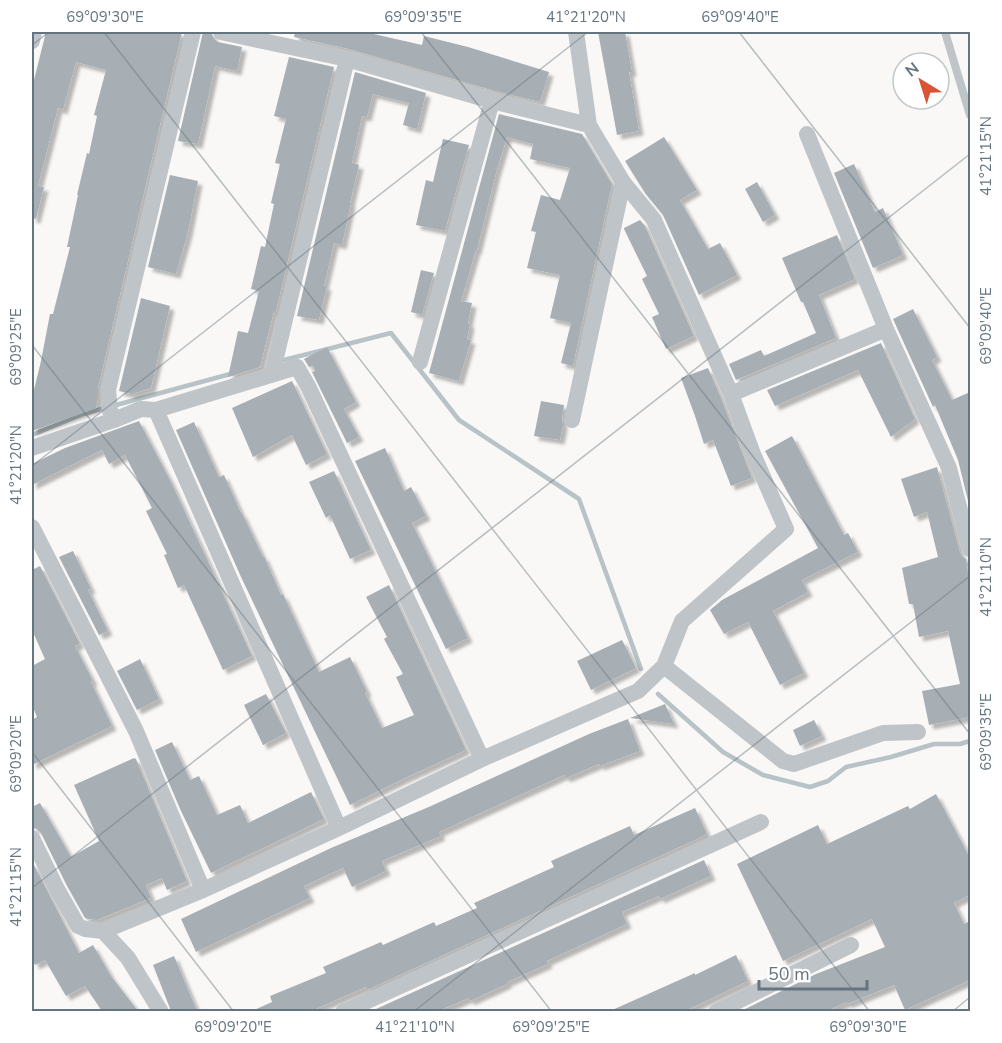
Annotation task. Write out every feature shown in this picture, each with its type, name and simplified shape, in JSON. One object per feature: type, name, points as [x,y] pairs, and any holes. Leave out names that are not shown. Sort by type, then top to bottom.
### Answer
[{"type":"street","points":[[32,41],[34,32]]},
{"type":"street","points":[[112,416],[108,390],[193,32]]},
{"type":"street","points":[[221,32],[347,59],[492,101],[589,125]]},
{"type":"street","points":[[32,838],[78,926],[103,931],[203,890],[482,759],[638,691],[664,666],[682,621],[786,529],[753,454],[731,394],[654,220],[623,182],[589,125],[576,32]]},
{"type":"street","points":[[272,374],[347,59]]},
{"type":"street","points":[[420,362],[492,101]]},
{"type":"street","points":[[807,134],[886,329],[949,468],[970,549]]},
{"type":"street","points":[[572,420],[623,182]]},
{"type":"street","points":[[731,394],[886,329]]},
{"type":"street","points":[[32,448],[112,416],[141,409],[156,410],[297,367],[308,386],[482,759]]},
{"type":"street","points":[[156,410],[339,828]]},
{"type":"street","points":[[32,527],[136,731],[203,890]]},
{"type":"street","points":[[664,666],[783,761],[794,764],[883,733],[918,732]]},
{"type":"street","points":[[343,1011],[761,822]]},
{"type":"street","points":[[103,931],[128,958],[161,1011]]},
{"type":"street","points":[[716,1011],[851,945]]},
{"type":"lane","points":[[945,32],[970,115]]},
{"type":"building","points":[[46,32],[182,32],[98,388],[96,408],[32,431],[32,398],[50,314],[53,314],[70,247],[67,247],[77,195],[87,153],[89,154],[97,116],[94,115],[106,70],[76,62],[63,110],[58,108],[38,186],[44,187],[36,219],[32,218],[32,88]]},
{"type":"building","points":[[203,32],[211,32],[218,42],[242,47],[237,71],[215,66],[198,144],[178,141]]},
{"type":"building","points":[[295,32],[365,32],[422,45],[424,36],[549,72],[540,102],[349,49],[294,37]]},
{"type":"building","points":[[598,32],[625,32],[639,131],[617,135]]},
{"type":"building","points":[[289,57],[334,67],[276,311],[274,311],[260,367],[228,377],[238,331],[248,333],[259,291],[251,289],[261,246],[265,247],[274,204],[271,203],[280,164],[275,163],[286,119],[274,116]]},
{"type":"building","points":[[355,72],[426,93],[417,129],[403,125],[409,103],[373,94],[367,117],[362,116],[352,163],[359,165],[351,203],[342,245],[334,243],[319,320],[297,316]]},
{"type":"building","points":[[499,114],[582,134],[612,184],[573,366],[561,363],[571,323],[550,318],[560,275],[527,268],[536,232],[531,231],[541,195],[560,200],[570,168],[530,159],[533,144],[507,137],[461,301],[472,303],[467,339],[471,340],[459,381],[429,373]]},
{"type":"building","points":[[664,137],[697,190],[680,200],[708,249],[720,243],[737,275],[699,295],[663,215],[645,193],[625,161]]},
{"type":"building","points":[[443,139],[469,145],[445,231],[416,225],[426,180],[433,182]]},
{"type":"building","points":[[854,164],[875,212],[883,208],[903,255],[873,268],[834,173]]},
{"type":"building","points":[[170,175],[198,181],[188,232],[176,274],[148,267]]},
{"type":"building","points":[[757,182],[775,215],[763,222],[745,189]]},
{"type":"building","points":[[640,220],[645,226],[694,336],[666,349],[652,317],[659,314],[642,279],[647,276],[624,229]]},
{"type":"building","points":[[837,235],[855,279],[819,295],[836,338],[736,380],[729,364],[761,350],[764,356],[816,333],[782,258]]},
{"type":"building","points":[[421,270],[434,273],[422,315],[411,312]]},
{"type":"building","points":[[141,298],[170,306],[151,388],[132,394],[119,391]]},
{"type":"building","points":[[913,309],[937,357],[932,360],[952,400],[970,392],[970,509],[958,460],[935,405],[933,407],[893,319]]},
{"type":"building","points":[[881,343],[915,419],[891,437],[858,370],[775,406],[767,390]]},
{"type":"building","points":[[327,347],[356,402],[344,409],[359,437],[347,443],[312,372],[315,371],[313,366],[309,367],[304,359]]},
{"type":"building","points":[[708,368],[752,478],[731,486],[713,440],[704,444],[681,378]]},
{"type":"building","points":[[292,381],[327,454],[306,465],[292,435],[253,457],[232,408]]},
{"type":"building","points":[[541,401],[564,405],[560,440],[534,436]]},
{"type":"building","points":[[139,421],[172,484],[252,656],[223,670],[184,585],[178,588],[164,555],[167,554],[146,511],[152,508],[125,455],[109,464],[102,450],[32,485],[32,464],[65,448]]},
{"type":"building","points":[[194,422],[219,477],[224,475],[319,672],[350,657],[382,728],[414,715],[396,677],[403,674],[384,639],[387,637],[366,597],[389,585],[466,750],[350,805],[241,577],[176,430]]},
{"type":"building","points":[[792,436],[844,535],[848,533],[858,552],[802,580],[808,592],[773,611],[804,673],[780,685],[748,622],[724,634],[710,610],[722,600],[818,548],[765,451]]},
{"type":"building","points":[[385,448],[404,491],[411,487],[426,516],[412,523],[468,638],[446,649],[355,461]]},
{"type":"building","points":[[937,467],[960,552],[966,559],[970,586],[970,717],[929,725],[922,691],[960,684],[948,631],[919,637],[913,604],[909,604],[902,568],[938,557],[927,512],[914,517],[901,479]]},
{"type":"building","points":[[334,471],[371,550],[350,559],[330,515],[326,518],[309,482]]},
{"type":"building","points":[[73,551],[91,589],[88,590],[108,631],[99,635],[59,557]]},
{"type":"building","points":[[40,566],[80,644],[75,646],[112,726],[32,765],[32,720],[37,717],[32,705],[32,666],[45,659],[32,630],[32,570]]},
{"type":"building","points":[[622,640],[636,668],[591,690],[577,661]]},
{"type":"building","points":[[140,659],[159,699],[137,710],[117,671]]},
{"type":"building","points":[[266,694],[286,733],[263,745],[244,705]]},
{"type":"building","points":[[665,704],[674,724],[630,718]]},
{"type":"building","points":[[628,719],[640,751],[600,766],[599,764],[566,778],[564,775],[439,832],[441,836],[382,861],[386,871],[352,887],[343,868],[304,886],[310,898],[196,952],[181,919],[331,848]]},
{"type":"building","points":[[814,720],[822,736],[800,746],[793,730]]},
{"type":"building","points":[[172,742],[190,780],[199,776],[217,815],[240,805],[248,823],[311,792],[324,819],[211,873],[155,750]]},
{"type":"building","points":[[134,758],[187,881],[167,890],[162,878],[146,885],[151,898],[97,920],[88,919],[85,918],[66,884],[41,833],[32,828],[32,807],[40,803],[71,857],[99,841],[74,785]]},
{"type":"building","points":[[936,794],[970,858],[970,895],[954,903],[964,924],[970,921],[970,980],[905,1010],[894,985],[827,1011],[741,1011],[816,974],[885,947],[872,919],[783,961],[737,864],[818,825],[827,844],[908,806],[910,809]]},
{"type":"building","points":[[695,808],[707,834],[695,840],[367,990],[366,987],[311,1011],[252,1011],[272,1002],[270,996],[326,973],[323,967],[381,942],[383,945],[434,922],[436,926],[477,908],[474,903],[554,867],[551,861],[630,826],[634,835]]},
{"type":"building","points":[[704,860],[711,876],[660,899],[659,896],[622,912],[627,924],[547,961],[548,964],[470,1001],[469,998],[438,1011],[377,1011],[376,1009]]},
{"type":"building","points":[[32,861],[79,953],[93,945],[111,976],[138,1011],[102,1011],[85,986],[66,996],[45,960],[35,965],[32,958]]},
{"type":"building","points":[[736,955],[748,981],[685,1011],[610,1011],[695,973],[695,975]]},
{"type":"building","points":[[174,956],[197,1011],[171,1011],[153,965]]},
{"type":"waterway","points":[[280,361],[391,333],[459,420],[579,499],[641,669]]},
{"type":"waterway","points":[[32,435],[83,414],[234,373]]},
{"type":"waterway","points":[[658,694],[723,752],[763,775],[810,787],[828,781],[846,767],[934,744],[960,744],[970,741]]}]
